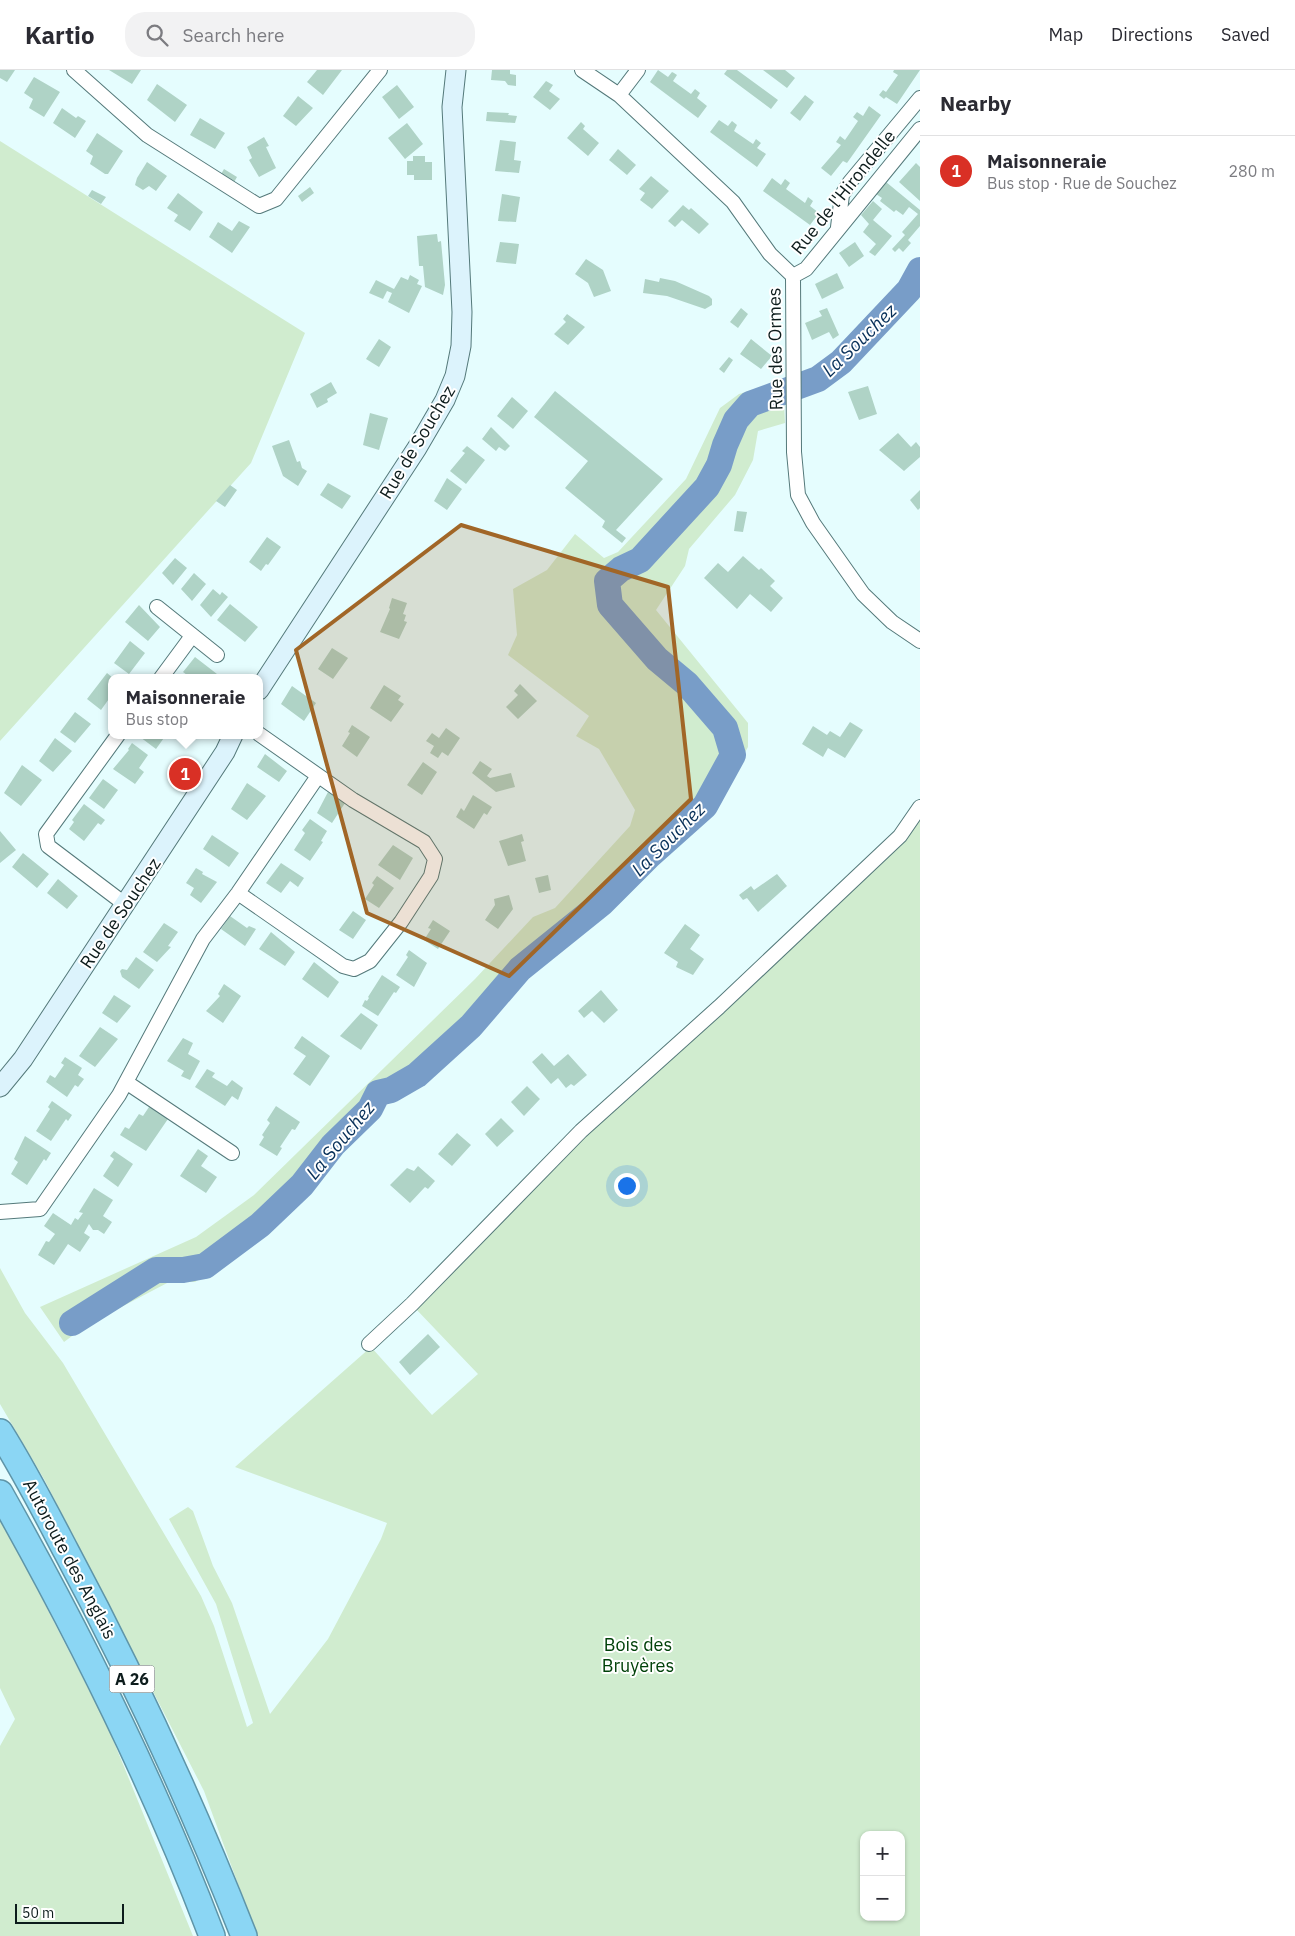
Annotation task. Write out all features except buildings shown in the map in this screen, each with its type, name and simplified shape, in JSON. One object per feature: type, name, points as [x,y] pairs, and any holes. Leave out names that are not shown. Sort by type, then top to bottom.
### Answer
[{"type":"highway","name":"Autoroute des Anglais","points":[[0,1432],[83,1583],[136,1686],[214,1861],[244,1936]]},
{"type":"highway","name":"Autoroute des Anglais","points":[[0,1493],[45,1572],[118,1721],[162,1815],[212,1936]]},
{"type":"main road","name":"Rue de Souchez","points":[[263,684],[417,448],[445,400],[455,376],[461,346],[462,312],[452,107],[456,70]]},
{"type":"main road","name":"Rue de Souchez","points":[[0,1083],[22,1059],[120,902],[199,770],[223,739]]},
{"type":"main road","name":"Rue de Souchez","points":[[120,902],[225,752],[231,739]]},
{"type":"street","points":[[74,70],[147,135],[259,206],[276,199],[380,70]]},
{"type":"street","name":"Rue des Ormes","points":[[582,70],[619,95],[733,202],[770,254],[793,276],[794,452],[798,495],[813,523],[862,594],[892,622],[920,642]]},
{"type":"street","points":[[619,95],[638,70]]},
{"type":"street","points":[[838,228],[842,195],[850,182],[920,98]]},
{"type":"street","name":"Rue de l'Hirondelle","points":[[793,276],[806,269],[920,129]]},
{"type":"street","points":[[157,608],[217,655]]},
{"type":"street","points":[[164,674],[192,636]]},
{"type":"street","points":[[238,893],[343,966],[354,969],[370,961],[405,915],[431,876],[435,859],[424,842],[353,800],[263,737]]},
{"type":"street","points":[[115,739],[46,834],[48,846],[120,902]]},
{"type":"street","points":[[0,1212],[40,1209],[126,1082],[203,939],[238,893],[318,776]]},
{"type":"street","points":[[369,1344],[412,1304],[580,1131],[719,1006],[900,836],[920,807]]},
{"type":"street","points":[[126,1082],[232,1153]]},
{"type":"highlighted area","points":[[461,525],[668,587],[691,799],[509,976],[367,913],[296,650]]},
{"type":"green space","points":[[0,141],[305,333],[251,463],[0,741]]},
{"type":"green space","points":[[783,381],[785,423],[758,431],[753,460],[735,495],[689,549],[685,566],[656,610],[748,723],[748,747],[707,819],[681,841],[620,903],[572,941],[549,951],[539,959],[515,994],[493,1009],[461,1043],[386,1100],[338,1152],[294,1206],[264,1236],[195,1282],[169,1282],[87,1325],[64,1342],[40,1307],[196,1237],[254,1195],[475,979],[533,917],[555,908],[630,826],[635,810],[599,749],[576,736],[589,716],[508,655],[517,635],[513,589],[547,570],[575,534],[604,558],[618,552],[686,479],[720,408],[739,394]]},
{"type":"green space","name":"Bois des Bruyères","points":[[920,816],[920,1936],[257,1936],[204,1791],[44,1479],[0,1404],[0,1268],[25,1313],[63,1363],[201,1596],[214,1626],[247,1727],[253,1723],[216,1604],[169,1519],[188,1507],[193,1511],[213,1566],[232,1603],[270,1714],[328,1639],[381,1539],[387,1523],[235,1467],[371,1347],[432,1415],[478,1374],[415,1308],[482,1243],[550,1170]]},
{"type":"green space","points":[[0,1517],[107,1725],[193,1936],[0,1936],[0,1746],[15,1719],[0,1688]]},
{"type":"waterway","name":"La Souchez","points":[[72,1323],[156,1270],[183,1270],[205,1266],[260,1225],[302,1185],[333,1145],[370,1109],[378,1093],[391,1090],[417,1075],[471,1026],[520,969],[602,903],[649,856],[705,806],[733,755],[725,728],[687,684],[657,659],[610,605],[607,581],[621,569],[640,560],[707,487],[719,465],[736,420],[750,404],[818,379],[841,362],[909,290],[920,270]]},
{"type":"place","name":"Maisonneraie","points":[[185,774]]}]
